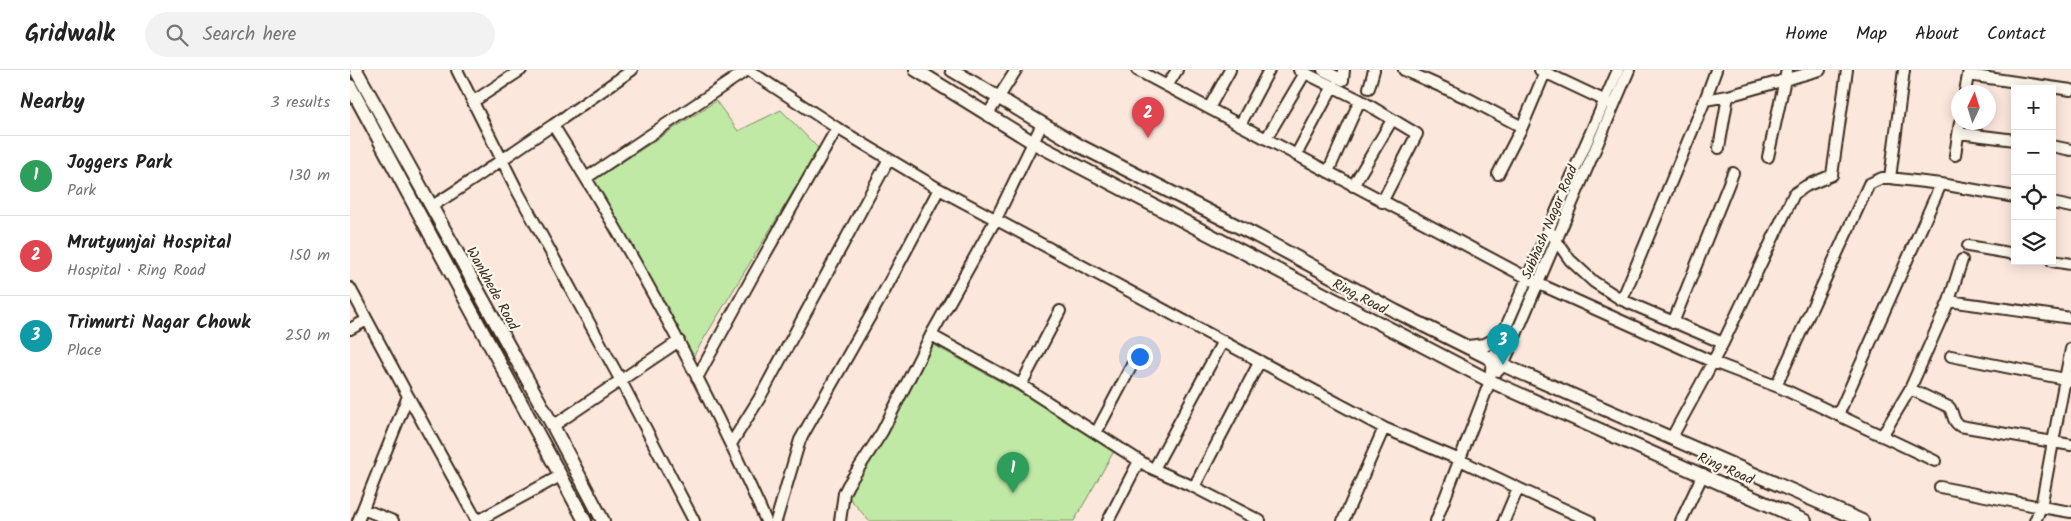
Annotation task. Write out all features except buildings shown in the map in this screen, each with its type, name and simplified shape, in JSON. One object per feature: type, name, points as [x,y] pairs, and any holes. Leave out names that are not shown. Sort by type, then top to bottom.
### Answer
[{"type":"main road","name":"Wankhede Road","points":[[356,70],[553,426],[602,521]]},
{"type":"main road","name":"Ring Road","points":[[916,70],[1034,143],[1490,381],[1703,474],[1805,521]]},
{"type":"main road","points":[[952,70],[1080,146],[1257,236],[1395,311],[1498,362],[1862,521]]},
{"type":"main road","points":[[350,86],[584,521]]},
{"type":"main road","points":[[1468,347],[1484,345],[1502,336]]},
{"type":"street","points":[[457,70],[546,244],[622,381],[694,521]]},
{"type":"street","points":[[474,101],[521,70]]},
{"type":"street","points":[[432,206],[473,181],[502,158],[632,70]]},
{"type":"street","points":[[586,178],[748,70],[837,128],[940,189],[1384,428],[1460,460],[1590,521]]},
{"type":"street","points":[[988,114],[1016,70]]},
{"type":"street","points":[[1137,70],[1532,281],[1718,352]]},
{"type":"street","points":[[1168,86],[1177,70]]},
{"type":"street","points":[[1209,108],[1230,70]]},
{"type":"street","points":[[1240,124],[1269,70]]},
{"type":"street","points":[[1323,70],[1343,80],[1344,70]]},
{"type":"street","points":[[1369,88],[1374,70]]},
{"type":"street","points":[[1404,70],[1469,99],[1522,127]]},
{"type":"street","points":[[1436,521],[1498,362],[1502,336],[1532,281],[1549,230],[1610,103],[1618,70]]},
{"type":"street","name":"Subhash Nagar Road","points":[[1498,362],[1532,281],[1557,240],[1610,103],[1629,70]]},
{"type":"street","points":[[1622,300],[1716,70]]},
{"type":"street","points":[[1705,100],[1728,96],[1787,74],[1820,70]]},
{"type":"street","points":[[1672,437],[1718,352],[1794,194],[1810,184],[1832,175],[1847,70]]},
{"type":"street","points":[[1890,178],[1904,70]]},
{"type":"street","points":[[1266,139],[1302,71],[1360,100],[1418,134],[1382,202]]},
{"type":"street","points":[[1498,174],[1522,127],[1544,71],[1610,103]]},
{"type":"street","points":[[1969,73],[2071,90]]},
{"type":"street","points":[[1768,157],[1787,74]]},
{"type":"street","points":[[1296,155],[1333,86]]},
{"type":"street","points":[[1719,148],[1728,96]]},
{"type":"street","points":[[1328,172],[1360,100]]},
{"type":"street","points":[[1353,186],[1392,120]]},
{"type":"street","points":[[840,521],[844,494],[848,485],[882,432],[931,335],[996,219],[1042,124]]},
{"type":"street","points":[[553,125],[586,178],[679,341],[731,444],[766,521]]},
{"type":"street","points":[[697,378],[837,128]]},
{"type":"street","points":[[1955,155],[1960,130]]},
{"type":"street","points":[[1968,130],[2011,139]]},
{"type":"street","points":[[2056,147],[2071,150]]},
{"type":"street","points":[[731,444],[759,399],[889,159]]},
{"type":"street","points":[[1673,323],[1733,173]]},
{"type":"street","points":[[1776,386],[1869,184],[1882,178],[1890,178],[1941,184],[2011,196]]},
{"type":"street","points":[[1838,415],[1941,184]]},
{"type":"street","points":[[776,521],[800,440],[940,189]]},
{"type":"street","points":[[2056,205],[2071,207]]},
{"type":"street","points":[[1549,230],[1570,260],[1594,282],[1622,300],[1673,323],[1776,386],[1935,461]]},
{"type":"street","points":[[1968,246],[2011,253]]},
{"type":"street","points":[[1882,436],[1910,389],[1949,300],[1962,260]]},
{"type":"street","points":[[2056,262],[2071,264]]},
{"type":"street","points":[[350,288],[477,521],[560,476]]},
{"type":"street","points":[[1949,300],[2071,318]]},
{"type":"street","points":[[1021,385],[1060,311]]},
{"type":"street","points":[[350,329],[367,320]]},
{"type":"street","points":[[931,335],[1021,385],[1139,461],[1260,521]]},
{"type":"street","points":[[553,426],[679,341]]},
{"type":"street","points":[[1154,469],[1224,341]]},
{"type":"street","points":[[2035,521],[2041,507],[2053,442],[2068,379],[2071,349]]},
{"type":"street","points":[[1952,356],[2068,379]]},
{"type":"street","points":[[1194,487],[1260,361]]},
{"type":"street","points":[[1096,433],[1133,364]]},
{"type":"street","points":[[1910,389],[1948,408],[1952,412],[1954,422],[1960,426],[2071,445]]},
{"type":"street","points":[[358,521],[408,396]]},
{"type":"street","points":[[1343,521],[1384,428]]},
{"type":"street","points":[[1108,521],[1139,461]]},
{"type":"street","points":[[1682,521],[1703,474]]},
{"type":"street","points":[[1940,487],[2071,512]]},
{"type":"street","points":[[1504,521],[1518,488]]},
{"type":"street","points":[[363,510],[393,521]]},
{"type":"green space","points":[[716,101],[738,131],[781,110],[819,149],[691,360],[593,181]]},
{"type":"green space","points":[[932,344],[1117,446],[1074,521],[869,521],[847,495]]},
{"type":"place","name":"Mrutyunjai Hospital","points":[[1148,138]]},
{"type":"place","name":"Trimurti Nagar Chowk","points":[[1503,365]]},
{"type":"place","name":"Joggers Park","points":[[1013,493]]}]
